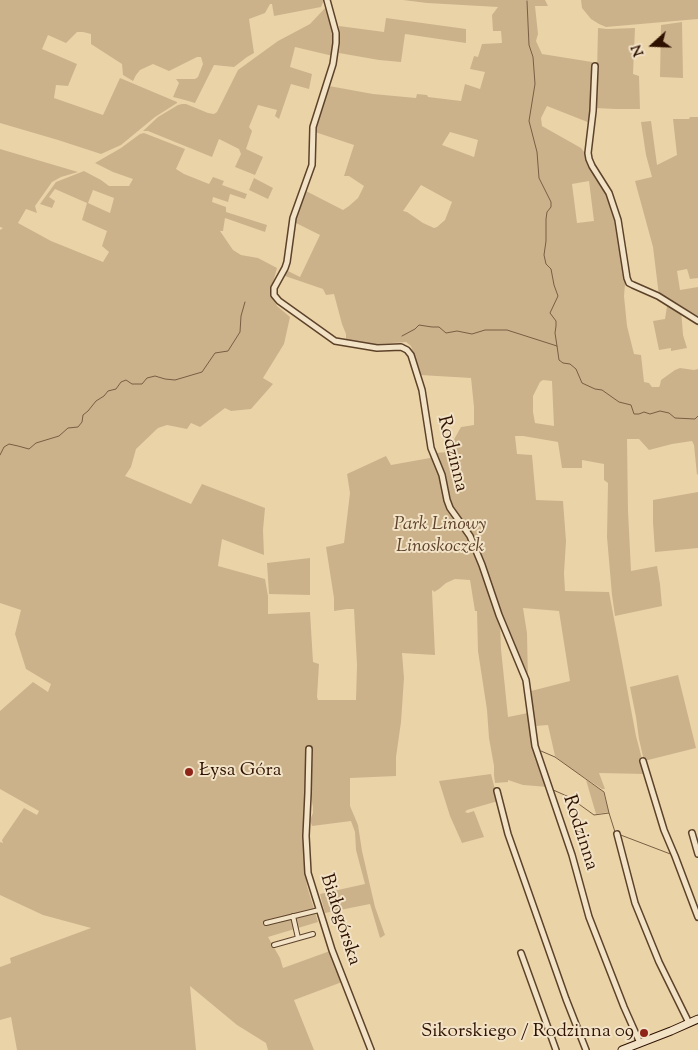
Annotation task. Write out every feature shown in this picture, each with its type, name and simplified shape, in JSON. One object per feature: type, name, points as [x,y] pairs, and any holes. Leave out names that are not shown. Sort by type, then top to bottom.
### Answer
[{"type":"main road","points":[[622,1050],[698,1019]]},
{"type":"street","name":"Rodzinna","points":[[328,3],[336,33],[333,64],[314,127],[312,165],[292,218],[287,262],[274,288],[274,295],[279,301],[335,341],[377,348],[401,347],[411,355],[422,390],[431,448],[442,475],[447,500],[450,508],[470,536],[500,617],[524,674],[535,746],[572,854],[590,917],[624,1007],[640,1043]]},
{"type":"street","points":[[595,66],[593,112],[588,153],[592,166],[609,193],[618,220],[627,278],[633,285],[658,296],[698,321]]},
{"type":"street","name":"Białogórska","points":[[309,749],[306,836],[309,879],[338,967],[371,1050]]},
{"type":"street","points":[[643,761],[664,830],[698,918]]},
{"type":"street","points":[[496,791],[508,834],[586,1050]]},
{"type":"street","points":[[692,833],[698,854]]},
{"type":"street","points":[[617,834],[636,903],[659,962],[689,1023]]},
{"type":"street","points":[[266,922],[319,910]]},
{"type":"street","points":[[292,916],[298,938]]},
{"type":"street","points":[[274,945],[312,934]]},
{"type":"street","points":[[521,953],[556,1050]]},
{"type":"green space","points":[[0,0],[324,0],[321,7],[274,16],[272,4],[270,4],[265,13],[249,19],[254,53],[234,67],[214,65],[195,103],[173,97],[179,83],[176,79],[195,79],[198,77],[203,64],[201,57],[197,57],[169,71],[153,64],[140,70],[133,81],[123,75],[122,64],[91,44],[91,34],[77,32],[66,43],[48,35],[42,49],[77,64],[68,86],[56,85],[54,98],[103,115],[120,78],[177,102],[155,117],[121,145],[101,154],[0,123]]},
{"type":"green space","name":"Park Linowy Linoskoczek","points":[[403,0],[545,0],[548,6],[535,6],[538,34],[536,41],[542,54],[592,62],[590,123],[547,106],[541,118],[542,126],[581,148],[606,190],[616,218],[626,273],[624,296],[627,326],[634,354],[641,355],[644,382],[649,383],[652,387],[659,387],[661,380],[675,370],[680,368],[698,369],[697,475],[692,441],[649,450],[639,439],[627,439],[631,571],[657,566],[662,606],[615,616],[607,537],[608,483],[604,480],[604,464],[582,460],[582,468],[562,468],[558,442],[515,436],[517,454],[532,455],[536,500],[563,501],[566,541],[565,591],[609,592],[636,736],[646,774],[599,773],[605,789],[602,789],[555,756],[548,725],[535,726],[531,691],[570,681],[559,611],[523,608],[527,633],[528,681],[497,603],[508,717],[528,713],[532,744],[548,787],[523,785],[508,780],[508,782],[495,783],[478,651],[477,611],[475,611],[470,580],[455,579],[434,592],[432,591],[435,655],[402,653],[404,678],[396,757],[396,776],[350,778],[350,806],[358,825],[375,907],[385,935],[380,938],[370,904],[325,913],[320,894],[365,884],[356,850],[355,832],[351,821],[312,826],[310,820],[313,807],[311,797],[307,798],[304,826],[304,862],[307,886],[318,922],[268,937],[280,958],[283,968],[330,951],[342,982],[294,1000],[314,1050],[268,1050],[266,1043],[237,1025],[190,986],[196,1050],[17,1050],[11,1017],[0,1020],[0,967],[11,963],[10,958],[91,928],[43,915],[0,895],[0,842],[3,843],[2,840],[24,808],[37,815],[39,811],[0,789],[0,711],[33,682],[48,692],[51,684],[26,669],[15,634],[21,610],[0,603],[0,230],[3,228],[0,227],[0,149],[78,172],[52,182],[35,206],[37,213],[26,209],[18,223],[51,241],[103,262],[109,252],[102,246],[107,231],[82,220],[87,203],[55,189],[49,197],[55,201],[52,208],[40,204],[56,182],[84,171],[109,186],[129,186],[133,179],[95,163],[140,134],[144,133],[185,149],[176,169],[184,174],[209,184],[213,177],[224,181],[222,185],[247,194],[245,199],[230,194],[228,202],[213,197],[212,202],[226,207],[226,212],[267,225],[265,232],[225,218],[223,231],[220,231],[233,250],[241,255],[258,258],[277,268],[270,294],[277,306],[290,317],[284,344],[263,378],[273,384],[251,409],[231,411],[225,408],[200,427],[191,423],[187,429],[167,425],[158,428],[136,449],[131,467],[125,476],[191,504],[202,484],[265,508],[263,530],[264,555],[222,539],[218,566],[265,579],[268,596],[268,614],[310,612],[313,662],[319,664],[318,700],[356,700],[357,665],[354,609],[334,611],[334,598],[326,547],[344,543],[350,493],[347,474],[386,456],[391,465],[430,458],[436,453],[447,452],[461,427],[474,425],[471,378],[420,375],[411,346],[406,342],[363,345],[344,341],[346,334],[334,294],[326,295],[323,289],[285,276],[286,270],[300,277],[320,235],[294,222],[306,191],[343,210],[358,198],[364,186],[349,176],[344,176],[354,145],[315,132],[329,86],[373,94],[416,98],[417,94],[461,101],[465,84],[480,89],[485,72],[470,69],[474,56],[478,57],[482,44],[502,43],[501,31],[493,31],[492,15],[498,7]],"holes":[[[450,132],[478,140],[474,157],[442,145]],[[589,181],[594,221],[577,223],[572,184]],[[421,185],[452,202],[445,220],[434,228],[403,211]],[[93,190],[114,198],[110,213],[88,203]],[[543,380],[552,381],[554,426],[535,423],[533,396],[540,382]]]},
{"type":"green space","points":[[581,0],[698,0],[698,19],[606,27],[591,19],[582,8]]},
{"type":"green space","points":[[327,6],[334,31],[333,56],[295,47],[290,67],[312,74],[309,89],[291,84],[279,119],[275,116],[277,110],[258,105],[249,127],[252,131],[246,149],[263,157],[255,175],[235,167],[241,154],[239,149],[219,139],[212,157],[148,131],[143,131],[158,117],[178,105],[186,104],[208,113],[214,114],[217,112],[238,70],[278,41],[310,24]]},
{"type":"green space","points":[[386,18],[466,29],[466,43],[405,34],[401,62],[339,53],[339,26],[384,32]]},
{"type":"green space","points":[[682,22],[683,78],[660,77],[661,25]]},
{"type":"green space","points":[[598,28],[635,28],[633,74],[639,76],[640,109],[594,108]]},
{"type":"green space","points":[[690,117],[698,117],[698,278],[690,279],[687,269],[677,271],[680,290],[698,287],[698,318],[681,309],[683,335],[687,348],[671,351],[671,348],[659,350],[653,321],[665,319],[668,300],[659,296],[653,247],[635,181],[652,177],[646,155],[641,122],[651,121],[657,165],[677,155],[673,119],[689,119]]},
{"type":"green space","points":[[254,178],[273,188],[268,199],[249,190]]},
{"type":"green space","points":[[698,492],[698,548],[655,552],[653,500]]},
{"type":"green space","points":[[310,558],[310,595],[269,594],[267,563]]},
{"type":"green space","points":[[678,675],[696,748],[644,761],[630,687]]},
{"type":"green space","points":[[491,774],[498,801],[465,812],[474,811],[484,837],[462,843],[450,816],[439,781]]},
{"type":"green space","points":[[586,780],[603,791],[609,812],[596,814]]},
{"type":"waterway","points":[[527,1],[529,45],[533,57],[535,84],[529,121],[537,152],[539,178],[551,202],[546,219],[544,255],[546,264],[551,269],[558,296],[550,313],[556,321],[557,346]]},
{"type":"waterway","points":[[0,455],[4,447],[9,444],[29,449],[36,443],[59,436],[68,428],[78,427],[82,422],[83,415],[96,401],[108,391],[116,389],[121,382],[126,380],[132,384],[142,384],[147,378],[155,376],[175,380],[202,372],[215,353],[228,351],[240,332],[241,316],[245,302]]},
{"type":"waterway","points":[[402,336],[419,325],[439,327],[446,333],[457,331],[472,334],[485,330],[507,330],[557,346],[559,360],[570,364],[576,369],[582,383],[602,390],[619,402],[631,405],[634,414],[644,412],[650,414],[660,411],[669,413],[675,418],[695,419],[698,416]]},
{"type":"waterway","points":[[541,751],[555,757],[604,792],[609,813]]},
{"type":"waterway","points":[[551,789],[569,797],[594,815],[609,813],[615,832]]},
{"type":"waterway","points":[[618,834],[673,855]]},
{"type":"place","name":"Łysa Góra","points":[[189,772]]},
{"type":"place","name":"Sikorskiego / Rodzinna 09","points":[[644,1033]]}]
